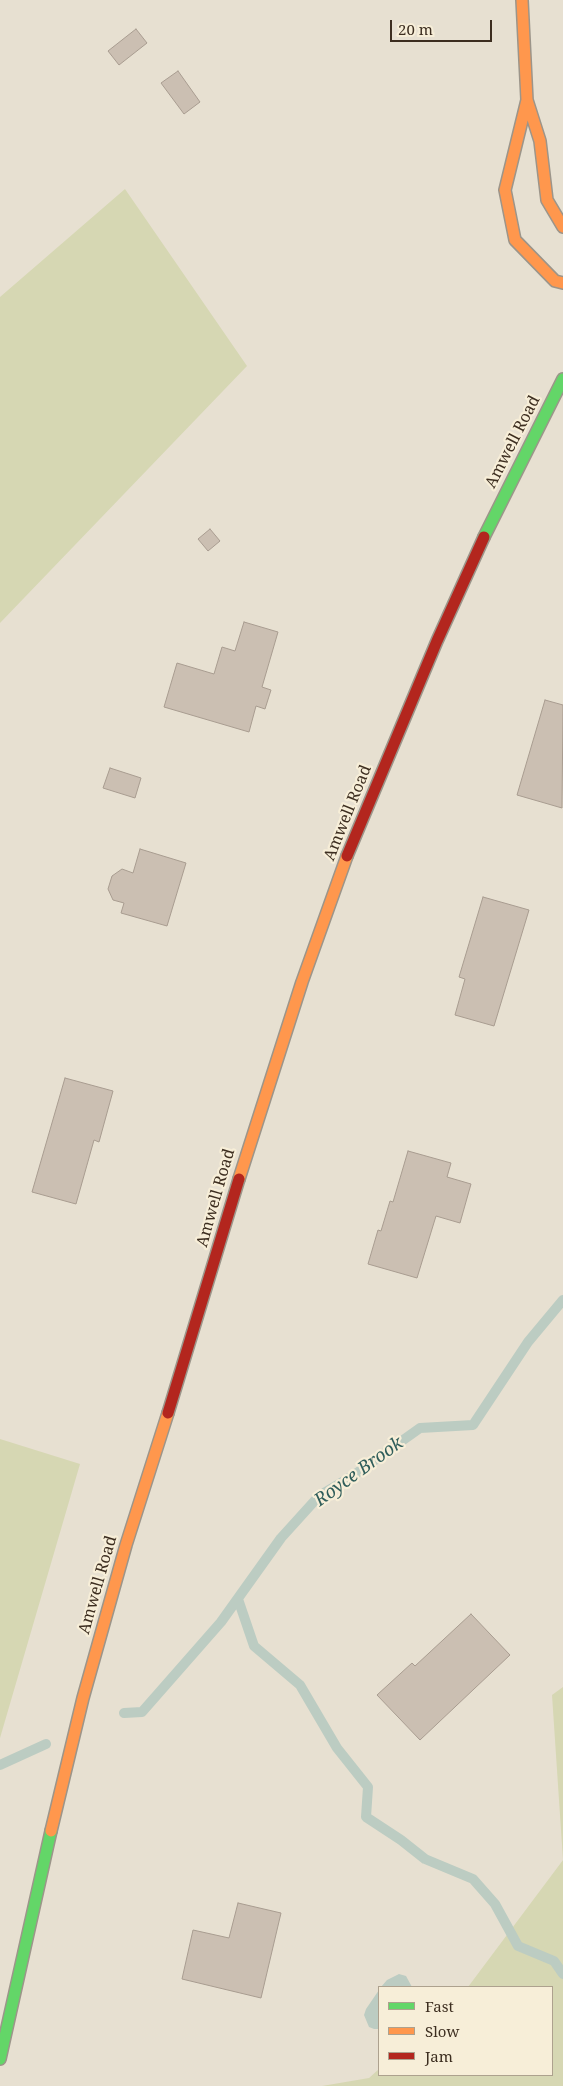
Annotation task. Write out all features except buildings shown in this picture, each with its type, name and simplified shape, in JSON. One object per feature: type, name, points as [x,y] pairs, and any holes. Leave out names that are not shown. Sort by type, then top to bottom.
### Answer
[{"type":"main road","points":[[522,0],[527,100],[540,142],[547,200],[563,227]]},
{"type":"main road","points":[[527,100],[505,190],[515,240],[555,281],[563,283]]},
{"type":"main road","points":[[540,142],[553,162]]},
{"type":"main road","name":"Amwell Road","points":[[0,2059],[46,1852],[81,1708],[121,1564],[211,1274],[253,1131],[302,982],[354,837],[433,650],[487,531],[563,379]]},
{"type":"green space","points":[[125,189],[247,366],[0,623],[0,297]]},
{"type":"green space","points":[[0,1439],[80,1464],[0,1738]]},
{"type":"green space","points":[[563,1687],[563,1860],[552,1695]]},
{"type":"green space","points":[[563,1860],[563,2086],[322,2086],[369,2078],[378,2070],[378,2076],[553,2076],[553,1986],[469,1986]]},
{"type":"shaded area","points":[[399,1974],[406,1976],[411,1986],[382,1986],[387,1980]]},
{"type":"shaded area","points":[[378,1991],[378,2029],[369,2027],[364,2015]]},
{"type":"waterway","name":"Royce Brook","points":[[124,1713],[142,1712],[221,1622],[281,1538],[319,1496],[354,1475],[420,1428],[473,1425],[528,1342],[563,1300]]},
{"type":"waterway","points":[[238,1599],[254,1646],[300,1685],[337,1748],[368,1787],[366,1817],[401,1840],[425,1859],[473,1879],[495,1904],[518,1946],[554,1961],[563,1974]]},
{"type":"waterway","name":"Royce Brook","points":[[0,1765],[46,1744]]},
{"type":"traffic: fast","points":[[484,537],[563,379]]},
{"type":"traffic: fast","points":[[0,2059],[51,1831]]},
{"type":"traffic: slow","points":[[522,0],[527,100],[540,141],[547,200],[563,227]]},
{"type":"traffic: slow","points":[[527,100],[505,190],[515,240],[555,281],[563,283]]},
{"type":"traffic: slow","points":[[239,1179],[302,982],[347,856]]},
{"type":"traffic: slow","points":[[51,1831],[83,1698],[126,1545],[168,1413]]},
{"type":"traffic: jam","points":[[347,856],[437,641],[484,537]]},
{"type":"traffic: jam","points":[[168,1413],[239,1179]]}]
